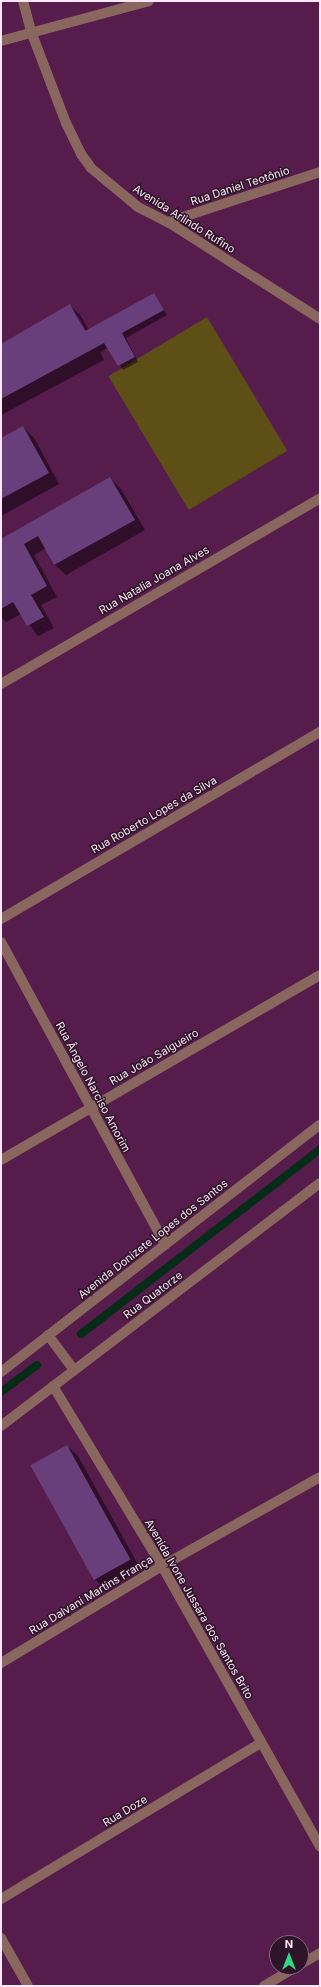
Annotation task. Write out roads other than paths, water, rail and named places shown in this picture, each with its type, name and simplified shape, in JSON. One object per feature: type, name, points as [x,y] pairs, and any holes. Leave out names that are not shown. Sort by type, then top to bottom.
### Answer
[{"type":"street","name":"Avenida Arlindo Rufino","points":[[23,1],[32,34],[81,154],[91,168],[138,207],[168,222],[320,319]]},
{"type":"street","points":[[1,41],[32,34],[149,1]]},
{"type":"street","name":"Rua Daniel Teotônio","points":[[168,222],[320,172]]},
{"type":"street","name":"Rua Natalia Joana Alves","points":[[1,684],[320,498]]},
{"type":"street","name":"Rua Roberto Lopes da Silva","points":[[1,919],[320,732]]},
{"type":"street","name":"Rua Ângelo Narciso Amorim","points":[[1,942],[165,1244]]},
{"type":"street","name":"Rua João Salgueiro","points":[[1,1160],[320,975]]},
{"type":"street","name":"Avenida Donizete Lopes dos Santos","points":[[1,1372],[320,1125]]},
{"type":"street","name":"Rua Quatorze","points":[[1,1426],[320,1183]]},
{"type":"street","points":[[48,1335],[74,1370]]},
{"type":"street","name":"Avenida Ivone Jussara dos Santos Brito","points":[[53,1386],[162,1566],[320,1846]]},
{"type":"street","name":"Rua Dalvani Martins França","points":[[1,1663],[162,1566],[320,1477]]},
{"type":"street","name":"Rua Doze","points":[[1,1899],[261,1743]]},
{"type":"street","points":[[1,1938],[28,1986]]},
{"type":"street","points":[[309,1959],[320,1953]]},
{"type":"street","points":[[264,1986],[283,1975]]},
{"type":"waterway","points":[[81,1334],[320,1149]]},
{"type":"waterway","points":[[1,1392],[37,1365]]}]
